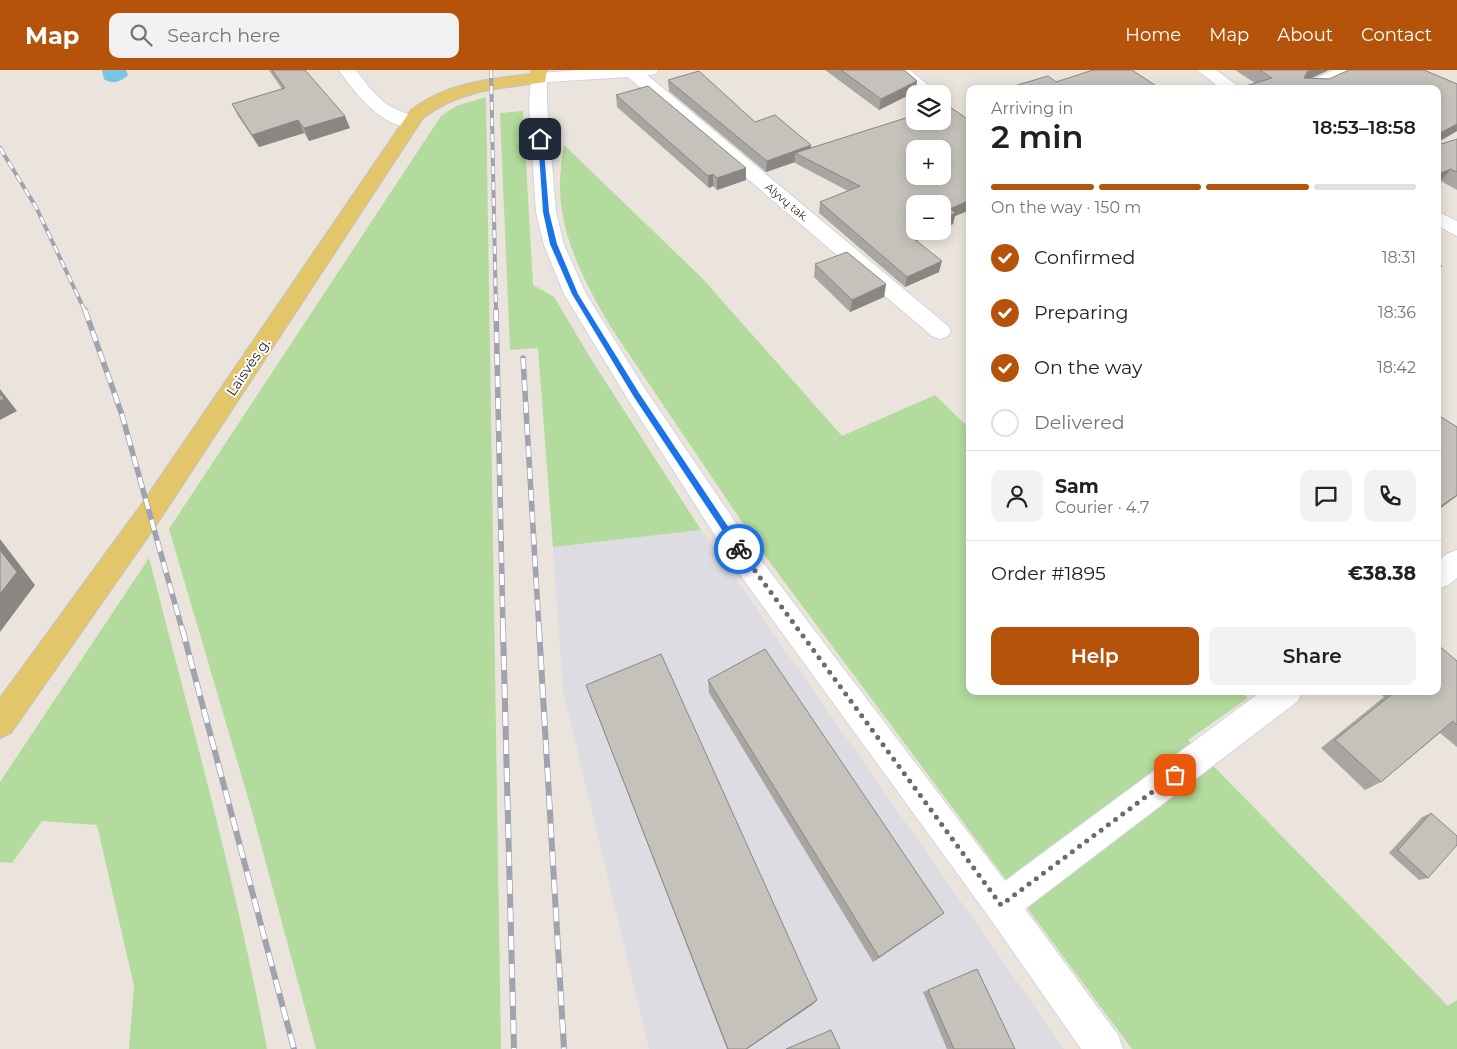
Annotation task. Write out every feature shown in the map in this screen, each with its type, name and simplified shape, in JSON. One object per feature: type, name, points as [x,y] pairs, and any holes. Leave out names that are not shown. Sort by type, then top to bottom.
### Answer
[{"type":"main road","name":"Laisvės g.","points":[[0,723],[150,513],[410,122],[425,106],[441,98],[539,74]]},
{"type":"street","points":[[347,70],[370,100],[383,112],[410,122]]},
{"type":"street","points":[[900,70],[919,85]]},
{"type":"street","points":[[1205,70],[1228,85]]},
{"type":"street","points":[[1316,85],[1348,70]]},
{"type":"street","points":[[642,71],[539,74],[538,104],[546,212],[554,244],[575,294],[637,395],[751,568],[1001,905],[1104,1049]]},
{"type":"street","name":"Alyvų tak.","points":[[642,71],[940,331]]},
{"type":"street","points":[[1441,220],[1457,230]]},
{"type":"street","points":[[1441,575],[1457,562]]},
{"type":"street","points":[[1001,905],[1282,695]]},
{"type":"shaded area","points":[[701,530],[1064,1049],[649,1049],[563,691],[553,547]]},
{"type":"green space","points":[[486,97],[501,1049],[316,1049],[253,815],[169,529],[441,116],[456,106]]},
{"type":"green space","points":[[523,111],[533,285],[554,297],[591,359],[701,530],[553,547],[538,348],[510,350],[500,113]]},
{"type":"green space","points":[[564,145],[702,278],[842,436],[935,395],[966,425],[966,695],[1245,695],[1248,698],[1188,740],[1448,1006],[1457,1000],[1457,1049],[1132,1049],[763,553],[612,329],[584,277],[569,241],[561,203],[561,169]]},
{"type":"green space","points":[[149,558],[227,864],[267,1049],[129,1049],[134,986],[97,825],[42,821],[12,863],[0,862],[0,782]]},
{"type":"water","points":[[102,70],[126,70],[128,75],[119,81],[110,82],[104,79]]},
{"type":"building","points":[[272,70],[305,70],[345,116],[304,128],[298,120],[252,135],[232,104],[285,88]]},
{"type":"building","points":[[841,70],[904,70],[917,81],[881,99]]},
{"type":"building","points":[[1093,70],[1132,70],[1155,85],[1018,85],[1048,76],[1056,82]]},
{"type":"building","points":[[1260,70],[1310,70],[1304,78],[1329,79],[1349,70],[1424,70],[1457,84],[1457,124],[1441,132],[1441,85],[1249,85],[1272,78]]},
{"type":"building","points":[[699,71],[755,122],[775,115],[811,145],[767,161],[668,80]]},
{"type":"building","points":[[648,86],[746,168],[717,178],[713,174],[708,176],[616,95]]},
{"type":"building","points":[[951,108],[966,118],[966,202],[951,209],[951,195],[906,195],[906,240],[915,240],[942,261],[907,277],[820,202],[860,186],[795,153],[906,118],[906,130],[951,130]]},
{"type":"building","points":[[1457,139],[1457,172],[1451,169],[1441,173],[1441,144]]},
{"type":"building","points":[[847,252],[886,284],[852,300],[815,264]]},
{"type":"building","points":[[1441,417],[1457,427],[1457,495],[1441,506]]},
{"type":"building","points":[[0,550],[17,572],[0,594]]},
{"type":"building","points":[[1441,648],[1457,661],[1457,725],[1453,721],[1381,782],[1335,740],[1391,695],[1441,695]]},
{"type":"building","points":[[765,649],[944,913],[879,957],[708,680]]},
{"type":"building","points":[[661,654],[817,1000],[746,1049],[728,1049],[586,685]]},
{"type":"building","points":[[1431,813],[1457,836],[1457,845],[1428,878],[1398,850]]},
{"type":"building","points":[[977,969],[1015,1049],[954,1049],[928,990]]},
{"type":"building","points":[[831,1030],[840,1049],[786,1049]]},
{"type":"railway","points":[[491,70],[496,311]]},
{"type":"railway","points":[[0,148],[36,207],[85,311]]},
{"type":"railway","points":[[85,310],[122,415],[182,629]]},
{"type":"railway","points":[[496,310],[503,629]]},
{"type":"railway","points":[[523,358],[539,629]]},
{"type":"railway","points":[[182,628],[294,1049]]},
{"type":"railway","points":[[503,628],[514,1049]]},
{"type":"railway","points":[[539,628],[564,1049]]},
{"type":"way so far","points":[[739,549],[751,568],[1001,905],[1175,775]]},
{"type":"route","points":[[540,139],[546,212],[554,244],[575,294],[637,395],[739,549]]}]
